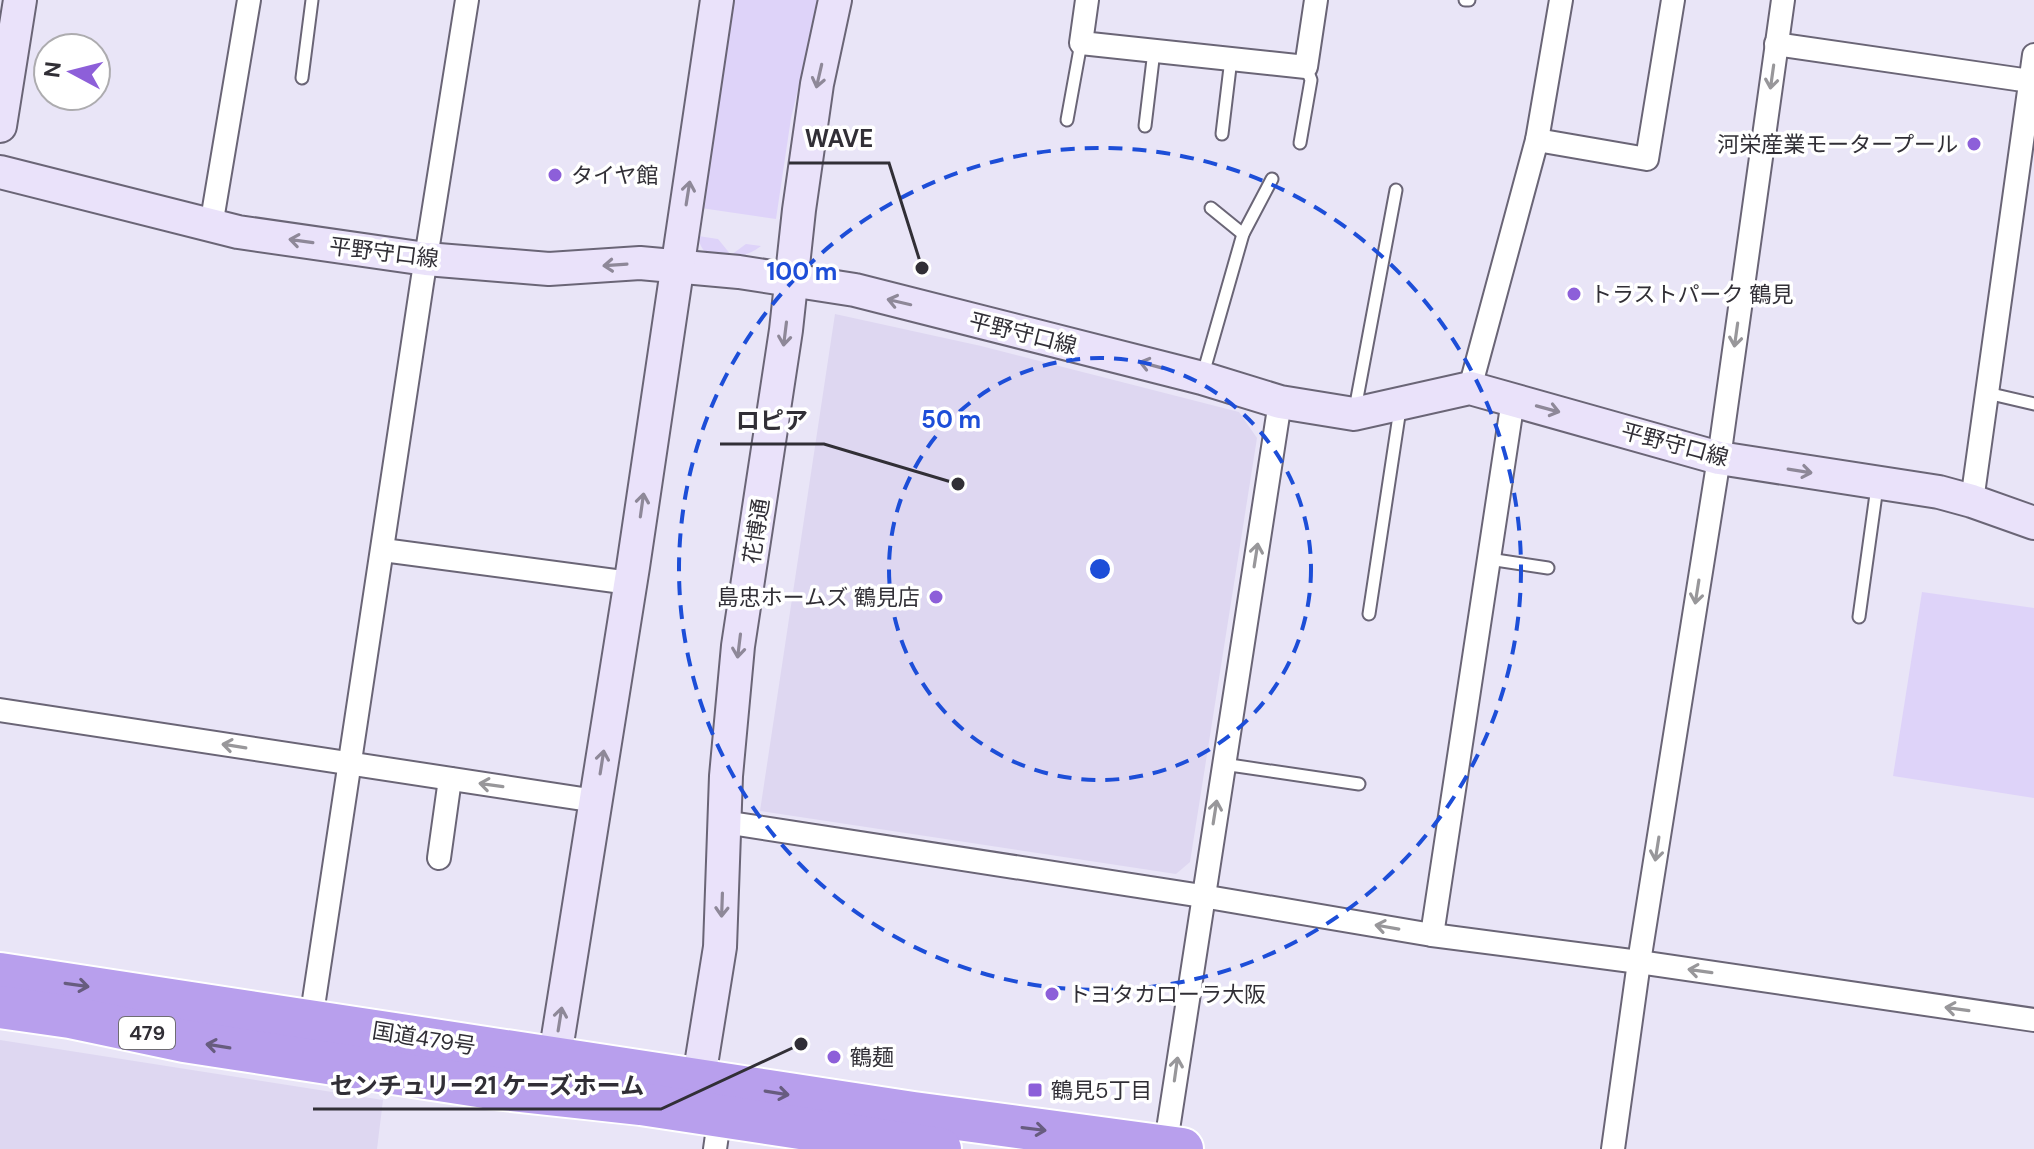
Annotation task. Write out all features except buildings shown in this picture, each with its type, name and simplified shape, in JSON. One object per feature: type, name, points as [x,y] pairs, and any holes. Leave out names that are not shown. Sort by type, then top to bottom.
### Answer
[{"type":"highway","name":"国道479号","points":[[0,974],[311,1020],[551,1077],[641,1104],[710,1109],[913,1113],[1170,1148]]},
{"type":"highway","name":"国道479号","points":[[0,1007],[295,1058],[551,1077]]},
{"type":"highway","name":"国道479号","points":[[710,1109],[940,1149]]},
{"type":"street","points":[[0,126],[20,0]]},
{"type":"street","points":[[211,226],[249,0]]},
{"type":"street","points":[[311,1020],[467,0]]},
{"type":"street","points":[[551,1077],[630,583],[717,0]]},
{"type":"street","name":"花博通","points":[[710,1109],[727,755],[738,646],[817,84],[835,0]]},
{"type":"street","points":[[1087,0],[1081,43],[1306,67],[1313,1]]},
{"type":"street","points":[[1470,388],[1537,140],[1561,0]]},
{"type":"street","points":[[1537,140],[1647,159],[1673,0]]},
{"type":"street","points":[[1613,1149],[1639,962],[1719,458],[1783,0]]},
{"type":"street","points":[[1776,44],[2030,81]]},
{"type":"street","points":[[1972,501],[2034,55]]},
{"type":"street","name":"平野守口線","points":[[0,172],[211,226],[426,259],[549,269],[640,263],[739,272],[855,290],[1202,378],[1280,402],[1354,414],[1470,388],[1719,458],[1972,501],[2034,523]]},
{"type":"street","points":[[1432,935],[1513,400]]},
{"type":"street","points":[[1170,1148],[1202,896],[1280,402]]},
{"type":"street","points":[[383,550],[630,583]]},
{"type":"street","points":[[0,710],[596,801]]},
{"type":"street","points":[[439,858],[450,779]]},
{"type":"street","points":[[724,822],[1432,935],[2034,1020]]},
{"type":"lane","points":[[302,78],[312,0]]},
{"type":"lane","points":[[1067,120],[1081,43]]},
{"type":"lane","points":[[1145,126],[1154,51]]},
{"type":"lane","points":[[1222,134],[1231,59]]},
{"type":"lane","points":[[1300,143],[1311,80],[1306,67]]},
{"type":"lane","points":[[1202,378],[1243,234],[1272,179]]},
{"type":"lane","points":[[1354,414],[1396,190]]},
{"type":"lane","points":[[1211,208],[1243,234]]},
{"type":"lane","points":[[1987,393],[2034,404]]},
{"type":"lane","points":[[1369,614],[1401,403]]},
{"type":"lane","points":[[1859,617],[1877,483]]},
{"type":"lane","points":[[1489,559],[1548,568]]},
{"type":"lane","points":[[1223,764],[1359,784]]},
{"type":"shaded area","points":[[732,0],[820,0],[791,118],[776,219],[701,208]]},
{"type":"shaded area","points":[[698,236],[718,239],[731,255],[746,244],[761,246],[744,255],[724,259],[707,253]]},
{"type":"shaded area","points":[[835,314],[981,346],[1239,412],[1257,438],[1190,862],[1176,874],[760,811]]},
{"type":"shaded area","points":[[1922,592],[2034,608],[2034,798],[1893,776]]},
{"type":"shaded area","points":[[0,1040],[383,1100],[377,1149],[0,1149]]},
{"type":"place","name":"河栄産業モータープール","points":[[1974,144]]},
{"type":"place","name":"タイヤ館","points":[[555,175]]},
{"type":"place","name":"WAVE","points":[[922,268]]},
{"type":"place","name":"トラストパーク 鶴見","points":[[1574,294]]},
{"type":"place","name":"ロピア","points":[[958,484]]},
{"type":"place","name":"島忠ホームズ 鶴見店","points":[[936,597]]},
{"type":"place","name":"トヨタカローラ大阪","points":[[1052,994]]},
{"type":"place","name":"センチュリー21 ケーズホーム","points":[[801,1044]]},
{"type":"place","name":"鶴麺","points":[[834,1057]]},
{"type":"place","name":"鶴見5丁目","points":[[1035,1090]]}]
